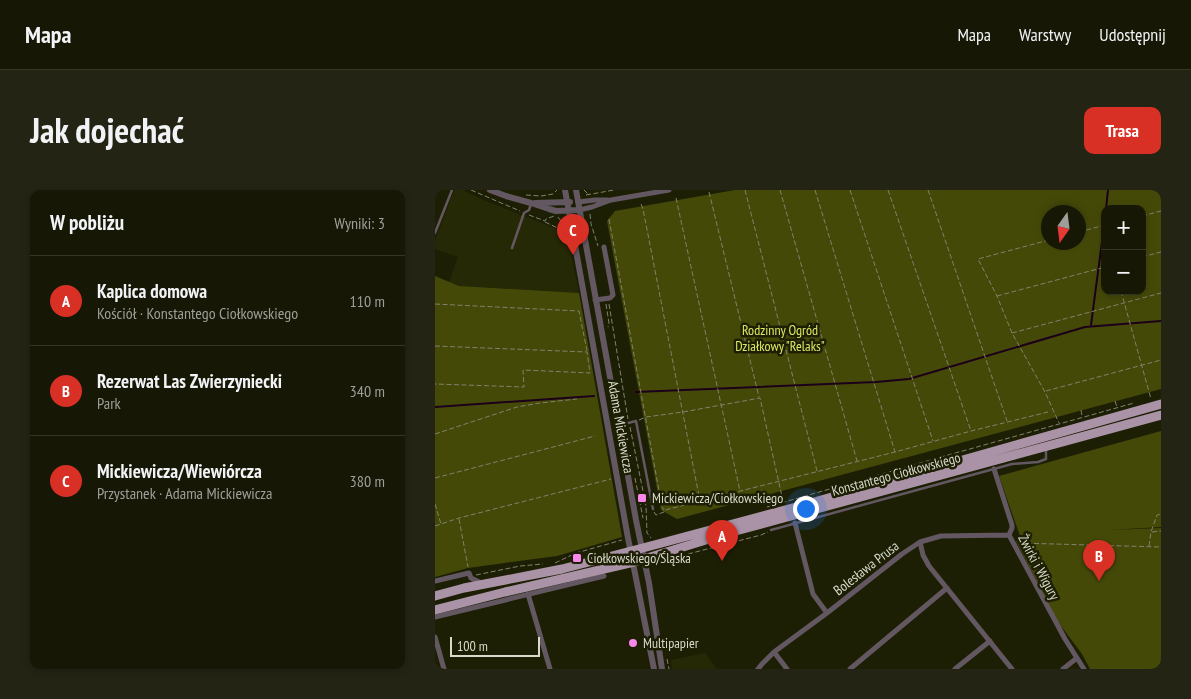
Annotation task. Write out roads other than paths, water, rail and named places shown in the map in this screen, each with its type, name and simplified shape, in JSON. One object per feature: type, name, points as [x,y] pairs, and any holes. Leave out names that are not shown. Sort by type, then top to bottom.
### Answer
[{"type":"main road","name":"Konstantego Ciołkowskiego","points":[[435,596],[484,584],[562,569],[765,516],[1159,401]]},
{"type":"main road","name":"Konstantego Ciołkowskiego","points":[[435,610],[505,592],[605,572],[732,532],[1161,415]]},
{"type":"main road","points":[[669,541],[666,547],[671,551]]},
{"type":"main road","points":[[602,558],[608,562],[605,572]]},
{"type":"main road","points":[[504,580],[509,585],[508,590],[505,592]]},
{"type":"street","points":[[490,190],[556,210],[579,210],[611,200]]},
{"type":"street","name":"Adama Mickiewicza","points":[[565,190],[571,233],[654,669]]},
{"type":"street","name":"Adama Mickiewicza","points":[[576,190],[649,583],[662,669]]},
{"type":"street","points":[[531,203],[578,202],[586,198],[611,200],[669,190]]},
{"type":"street","points":[[571,233],[583,231]]},
{"type":"street","points":[[595,300],[612,297],[613,295],[601,247]]},
{"type":"street","name":"Żwirki i Wigury","points":[[994,469],[1012,525],[1009,535],[1065,640],[1084,669]]},
{"type":"street","points":[[626,522],[631,524],[636,520]]},
{"type":"street","points":[[795,523],[813,594],[827,613]]},
{"type":"street","name":"Bolesława Prusa","points":[[758,669],[774,652],[920,542],[941,536],[1009,535]]},
{"type":"street","points":[[920,542],[923,555],[929,566],[1012,669]]},
{"type":"street","points":[[435,581],[469,573],[484,584]]},
{"type":"street","name":"Konstantego Ciołkowskiego","points":[[435,617],[529,594],[593,575]]},
{"type":"street","points":[[638,586],[642,581],[649,583]]},
{"type":"street","points":[[850,669],[947,588]]},
{"type":"street","points":[[529,594],[550,669]]},
{"type":"street","points":[[435,637],[444,669]]},
{"type":"street","points":[[955,669],[990,641]]},
{"type":"street","points":[[774,652],[787,669]]},
{"type":"street","points":[[1063,669],[1077,658]]},
{"type":"lane","points":[[435,233],[452,190]]},
{"type":"lane","points":[[512,248],[525,213],[529,210],[531,203]]},
{"type":"lane","points":[[619,425],[636,421],[653,510]]},
{"type":"lane","points":[[771,530],[1012,464],[1042,461],[1046,459],[1045,447]]},
{"type":"waterway","points":[[1106,205],[1108,190]]},
{"type":"waterway","points":[[1091,325],[1101,249]]},
{"type":"waterway","points":[[636,392],[909,379],[1085,327],[1161,321]]},
{"type":"waterway","points":[[435,407],[594,396]]},
{"type":"place","name":"Mickiewicza/Wiewiórcza","points":[[573,255]]},
{"type":"place","name":"Mickiewicza/Ciołkowskiego","points":[[642,498]]},
{"type":"place","name":"Ciołkowskiego/Śląska","points":[[577,558]]},
{"type":"place","name":"Kaplica domowa","points":[[722,561]]},
{"type":"place","name":"Rezerwat Las Zwierzyniecki","points":[[1099,581]]},
{"type":"place","name":"Multipapier","points":[[633,643]]},
{"type":"park label","name":"Rodzinny Ogród Działkowy \"Relaks\"","points":[[780,338]]}]
